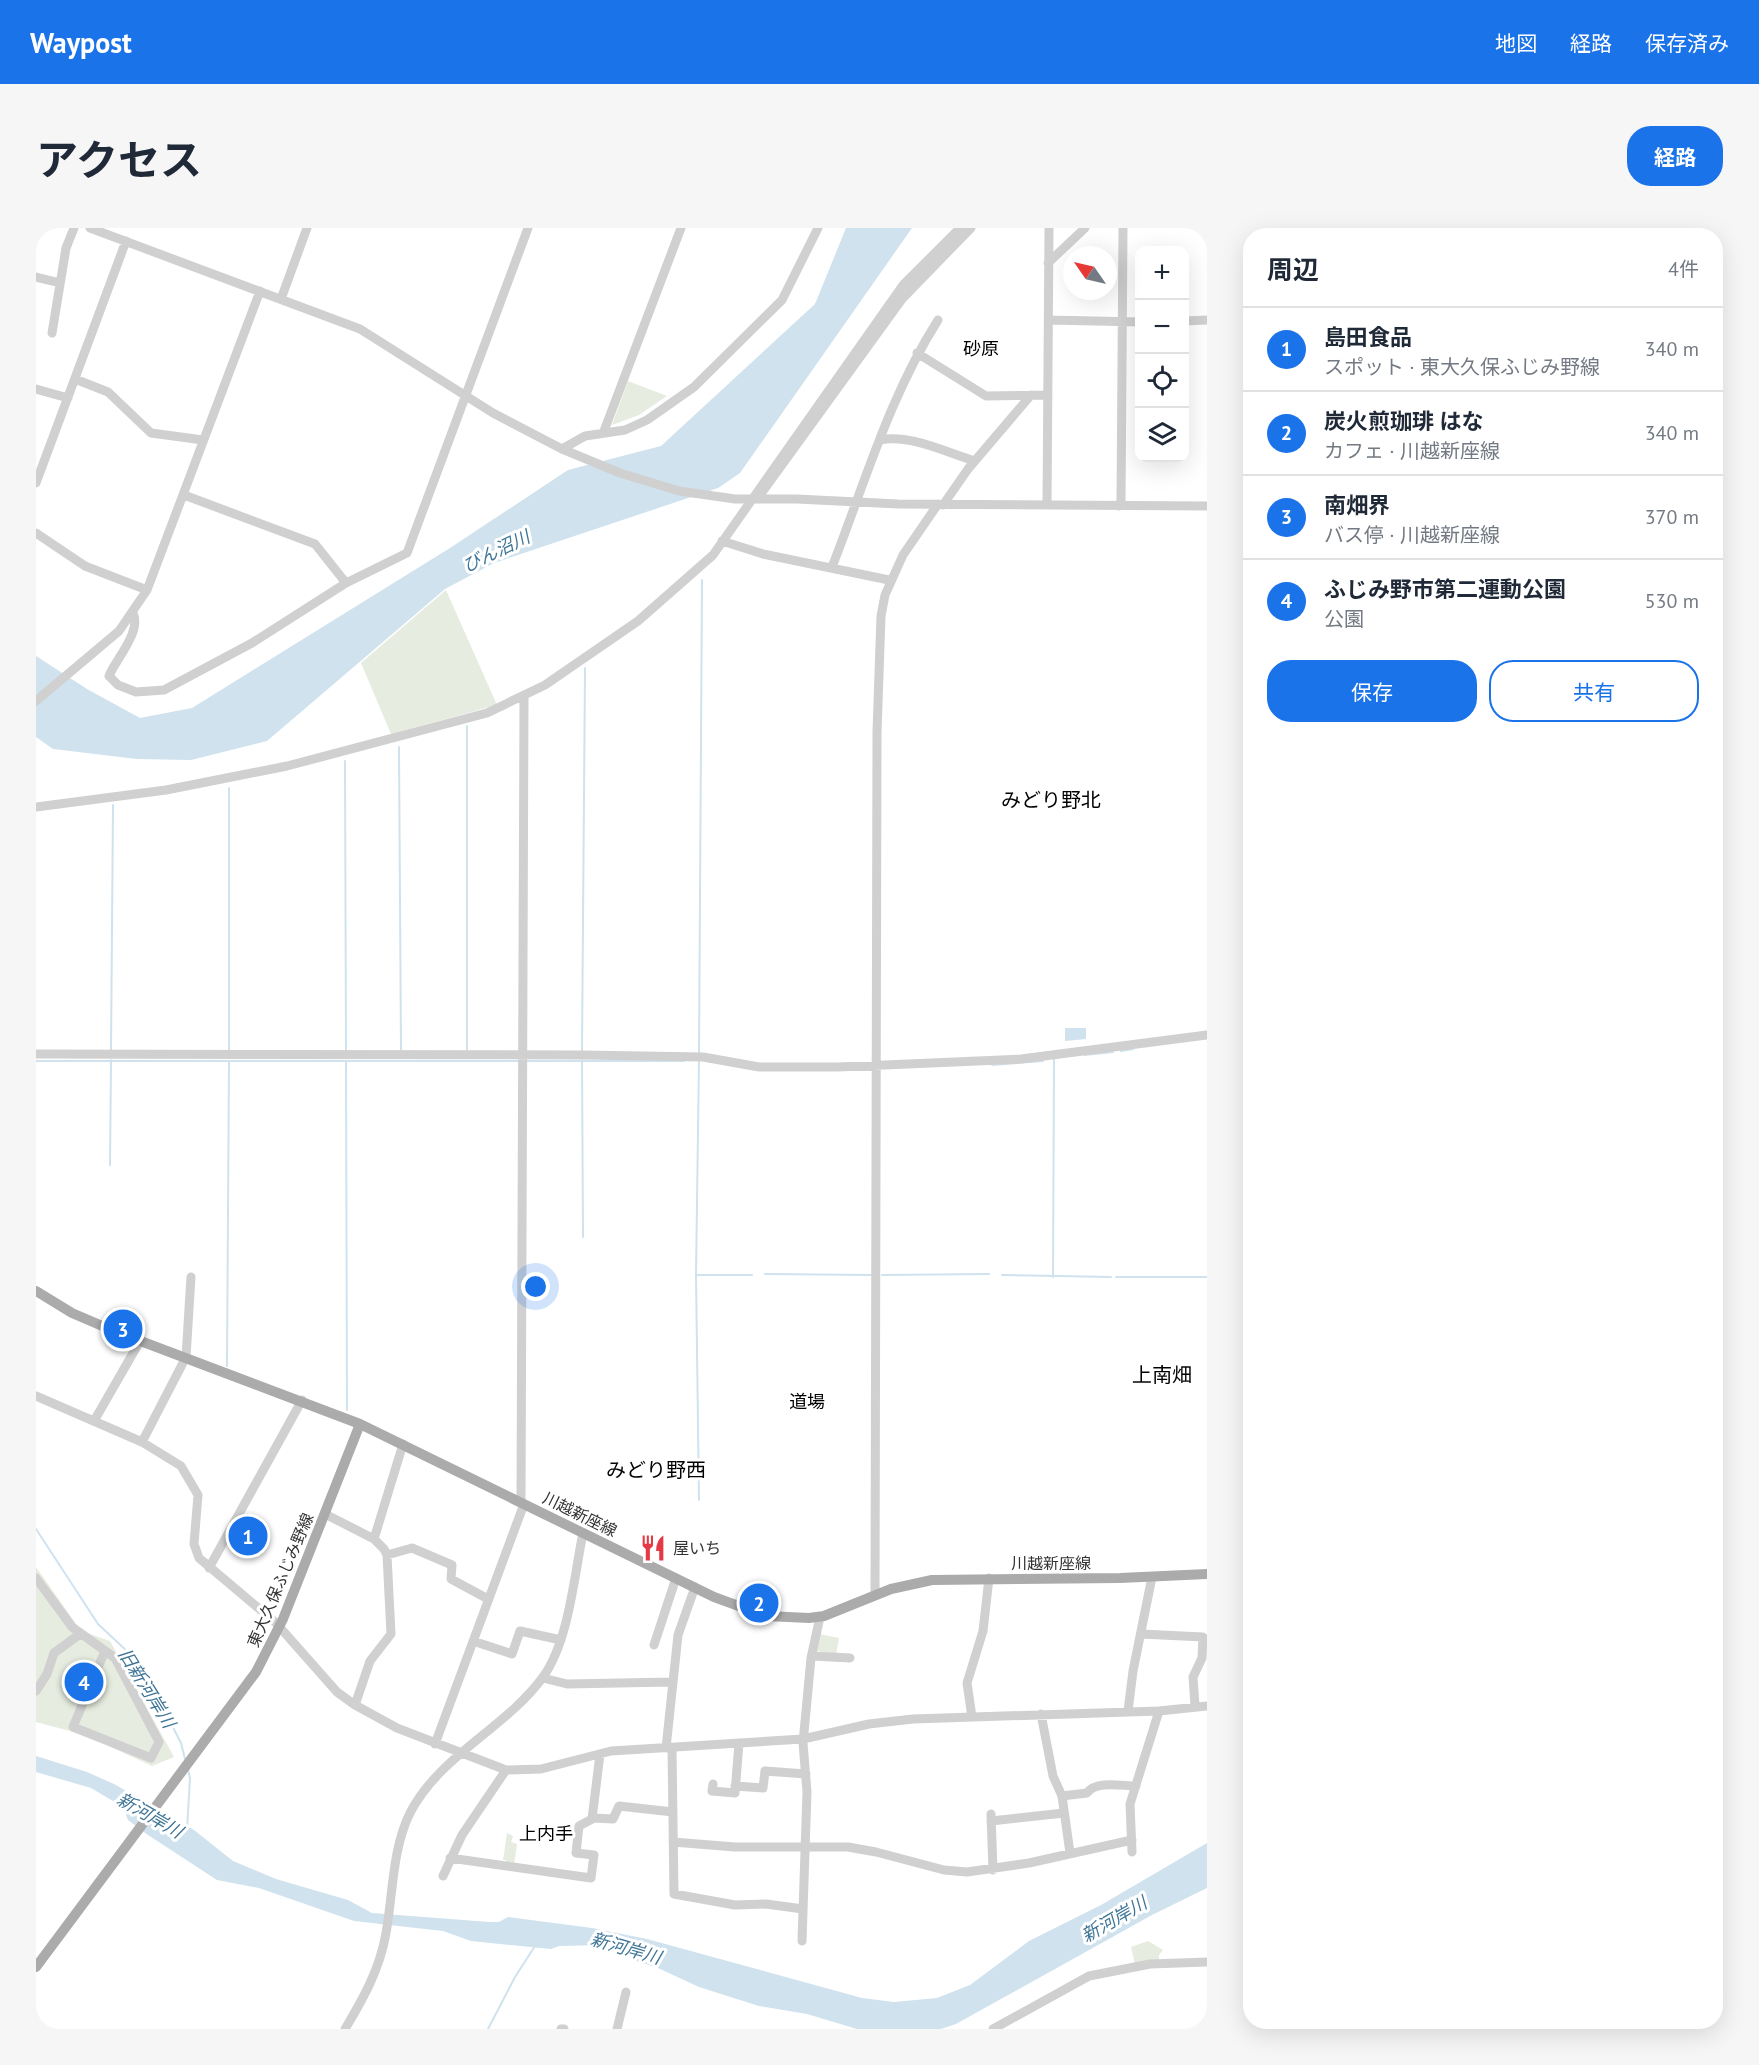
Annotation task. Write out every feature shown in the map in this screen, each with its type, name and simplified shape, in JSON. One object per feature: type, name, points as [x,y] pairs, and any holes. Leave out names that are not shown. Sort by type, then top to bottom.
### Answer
[{"type":"main road","name":"川越新座線","points":[[36,1292],[72,1313],[140,1341],[302,1400],[360,1424],[738,1608],[766,1616],[799,1619],[820,1617],[875,1595],[925,1581],[1207,1574]]},
{"type":"main road","name":"東大久保ふじみ野線","points":[[36,1967],[196,1756],[256,1672],[280,1627],[360,1424]]},
{"type":"street","points":[[52,333],[66,248],[74,228]]},
{"type":"street","points":[[90,228],[370,334],[503,419],[574,455],[656,485],[719,498],[940,505],[1207,506]]},
{"type":"street","points":[[281,299],[307,228]]},
{"type":"street","points":[[133,613],[135,622],[120,660],[109,676],[127,689],[154,692],[174,686],[243,648],[346,583],[407,553],[528,228]]},
{"type":"street","points":[[604,431],[681,228]]},
{"type":"street","points":[[562,449],[579,439],[604,431],[625,430],[647,420],[694,387],[785,296],[818,228]]},
{"type":"street","points":[[754,499],[903,285],[960,228]]},
{"type":"street","points":[[36,807],[166,790],[287,765],[468,719],[495,711],[567,671],[629,628],[713,555],[902,299],[971,228]]},
{"type":"street","points":[[1047,505],[1049,228]]},
{"type":"street","points":[[1048,263],[1085,228]]},
{"type":"street","points":[[1119,506],[1121,501],[1123,228]]},
{"type":"street","points":[[36,483],[126,241]]},
{"type":"street","points":[[36,277],[60,284]]},
{"type":"street","points":[[36,701],[110,639],[133,613],[147,590],[260,291]]},
{"type":"street","points":[[832,567],[858,502],[888,412],[917,353],[938,320]]},
{"type":"street","points":[[1049,320],[1135,322]]},
{"type":"street","points":[[1189,321],[1207,320]]},
{"type":"street","points":[[917,353],[986,396],[1048,395]]},
{"type":"street","points":[[75,379],[108,392],[152,433],[203,440]]},
{"type":"street","points":[[36,389],[68,398]]},
{"type":"street","points":[[875,1595],[877,732],[881,616],[890,580],[940,505],[1031,395]]},
{"type":"street","points":[[880,440],[892,437],[975,461]]},
{"type":"street","points":[[184,495],[315,544],[346,583]]},
{"type":"street","points":[[36,533],[86,566],[147,590]]},
{"type":"street","points":[[722,541],[763,554],[890,580]]},
{"type":"street","points":[[435,1744],[522,1503],[524,696]]},
{"type":"street","points":[[36,1054],[523,1054],[703,1057],[759,1068],[933,1065],[1055,1056],[1207,1035]]},
{"type":"street","points":[[142,1442],[186,1357],[190,1277]]},
{"type":"street","points":[[94,1421],[140,1341]]},
{"type":"street","points":[[36,1396],[142,1442],[181,1466],[191,1479],[198,1496],[194,1544],[199,1558],[280,1627],[337,1692],[387,1724],[506,1770],[541,1769],[600,1754],[803,1739],[869,1724],[913,1719],[1159,1711],[1207,1706]]},
{"type":"street","points":[[209,1568],[302,1400]]},
{"type":"street","points":[[374,1539],[403,1444]]},
{"type":"street","points":[[325,1514],[374,1539],[387,1555],[391,1634],[370,1661],[355,1705]]},
{"type":"street","points":[[345,2029],[371,1982],[384,1945],[401,1837],[411,1812],[425,1789],[543,1678],[561,1640],[583,1533]]},
{"type":"street","points":[[387,1555],[412,1548],[452,1565],[451,1579],[488,1599]]},
{"type":"street","points":[[1128,1711],[1152,1577]]},
{"type":"street","points":[[36,1578],[80,1634],[105,1651],[115,1658],[159,1742],[151,1758],[73,1727],[105,1651]]},
{"type":"street","points":[[654,1645],[676,1578]]},
{"type":"street","points":[[972,1717],[967,1683],[983,1631],[989,1578]]},
{"type":"street","points":[[695,1587],[678,1635],[671,1682],[669,1748],[673,1812],[674,1894],[735,1905],[766,1904],[803,1909]]},
{"type":"street","points":[[802,1941],[806,1774],[803,1739],[812,1656],[820,1617]]},
{"type":"street","points":[[473,1641],[512,1654],[520,1631],[561,1640]]},
{"type":"street","points":[[36,1691],[47,1674],[54,1653],[80,1634]]},
{"type":"street","points":[[1141,1634],[1203,1637],[1202,1658],[1193,1677],[1195,1706]]},
{"type":"street","points":[[812,1656],[850,1658]]},
{"type":"street","points":[[543,1678],[567,1684],[671,1682]]},
{"type":"street","points":[[1132,1852],[1130,1804],[1159,1711]]},
{"type":"street","points":[[1041,1714],[1053,1776],[1062,1796],[1070,1853]]},
{"type":"street","points":[[713,1784],[712,1791],[735,1792],[739,1743]]},
{"type":"street","points":[[592,1819],[600,1754]]},
{"type":"street","points":[[443,1876],[462,1834],[506,1770]]},
{"type":"street","points":[[735,1786],[763,1788],[765,1771],[806,1774]]},
{"type":"street","points":[[1062,1796],[1088,1793],[1090,1789],[1101,1785],[1136,1786]]},
{"type":"street","points":[[450,1858],[591,1878],[594,1856],[576,1853],[579,1826],[592,1819],[613,1819],[619,1806],[673,1812]]},
{"type":"street","points":[[993,1870],[991,1817],[1064,1813]]},
{"type":"street","points":[[673,1842],[735,1847],[848,1847],[944,1870],[967,1872],[993,1870],[1132,1840]]},
{"type":"street","points":[[993,2029],[1089,1976],[1150,1964],[1207,1962]]},
{"type":"street","points":[[617,2029],[626,1992]]},
{"type":"shaded area","points":[[628,381],[667,396],[639,415],[612,425]]},
{"type":"shaded area","points":[[446,590],[497,705],[391,734],[361,663]]},
{"type":"shaded area","points":[[36,1567],[81,1631],[110,1641],[174,1757],[152,1766],[85,1735],[36,1722]]},
{"type":"shaded area","points":[[819,1634],[839,1638],[836,1655],[816,1651]]},
{"type":"shaded area","points":[[507,1833],[513,1836],[511,1842],[517,1844],[514,1865],[506,1864],[506,1860],[503,1860]]},
{"type":"shaded area","points":[[1148,1941],[1163,1950],[1159,1955],[1159,1961],[1135,1964],[1131,1947]]},
{"type":"water","name":"びん沼川","points":[[846,228],[912,228],[740,473],[718,488],[494,563],[445,589],[267,741],[191,760],[137,759],[53,749],[36,737],[36,656],[87,689],[140,718],[192,708],[450,548],[568,470],[661,446],[815,304]]},
{"type":"water","points":[[1065,1028],[1086,1028],[1086,1039],[1065,1041]]},
{"type":"water","name":"新河岸川","points":[[36,1756],[87,1772],[114,1784],[194,1830],[233,1861],[276,1879],[348,1900],[372,1913],[489,1922],[499,1922],[508,1917],[592,1928],[647,1939],[862,1998],[894,2002],[937,1998],[970,1985],[1029,1941],[1101,1905],[1207,1843],[1207,1888],[1152,1915],[956,2024],[941,2029],[857,2029],[807,2014],[759,2006],[699,1987],[658,1968],[634,1960],[620,1949],[600,1945],[559,1946],[551,1949],[471,1941],[443,1931],[354,1921],[259,1888],[217,1880],[128,1820],[123,1807],[91,1788],[36,1772]]},
{"type":"waterway","points":[[699,1053],[702,580]]},
{"type":"waterway","points":[[582,1051],[585,668]]},
{"type":"waterway","points":[[467,726],[467,1052]]},
{"type":"waterway","points":[[399,747],[401,1051]]},
{"type":"waterway","points":[[345,761],[346,1052]]},
{"type":"waterway","points":[[229,788],[229,1052]]},
{"type":"waterway","points":[[111,1051],[113,805]]},
{"type":"waterway","points":[[1121,1051],[1133,1049]]},
{"type":"waterway","points":[[1085,1055],[1113,1052]]},
{"type":"waterway","points":[[699,1059],[696,1275],[699,1500]]},
{"type":"waterway","points":[[1053,1277],[1054,1059]]},
{"type":"waterway","points":[[110,1165],[111,1060]]},
{"type":"waterway","points":[[582,1060],[583,1237]]},
{"type":"waterway","points":[[36,1061],[519,1061]]},
{"type":"waterway","points":[[227,1366],[229,1061]]},
{"type":"waterway","points":[[346,1061],[347,1410]]},
{"type":"waterway","points":[[525,1061],[684,1061]]},
{"type":"waterway","points":[[992,1065],[1043,1061]]},
{"type":"waterway","points":[[765,1274],[871,1275]]},
{"type":"waterway","points":[[882,1275],[989,1274]]},
{"type":"waterway","points":[[696,1275],[752,1275]]},
{"type":"waterway","points":[[1002,1275],[1111,1277]]},
{"type":"waterway","points":[[1116,1277],[1207,1277]]},
{"type":"waterway","name":"旧新河岸川","points":[[36,1529],[98,1624],[129,1653],[161,1704],[181,1743],[185,1759]]},
{"type":"waterway","name":"旧新河岸川","points":[[187,1830],[190,1778],[188,1770]]},
{"type":"waterway","points":[[488,2029],[515,1977],[535,1946]]},
{"type":"place","name":"南畑界","points":[[123,1329]]},
{"type":"place","name":"島田食品","points":[[248,1536]]},
{"type":"place","name":"屋いち","points":[[653,1548]]},
{"type":"place","name":"炭火煎珈琲 はな","points":[[759,1603]]},
{"type":"place","name":"ふじみ野市第二運動公園","points":[[84,1682]]},
{"type":"district","name":"砂原","points":[[981,348]]},
{"type":"district","name":"みどり野北","points":[[1051,800]]},
{"type":"district","name":"上南畑","points":[[1162,1375]]},
{"type":"district","name":"道場","points":[[807,1401]]},
{"type":"district","name":"みどり野西","points":[[656,1470]]},
{"type":"district","name":"上内手","points":[[546,1833]]}]
